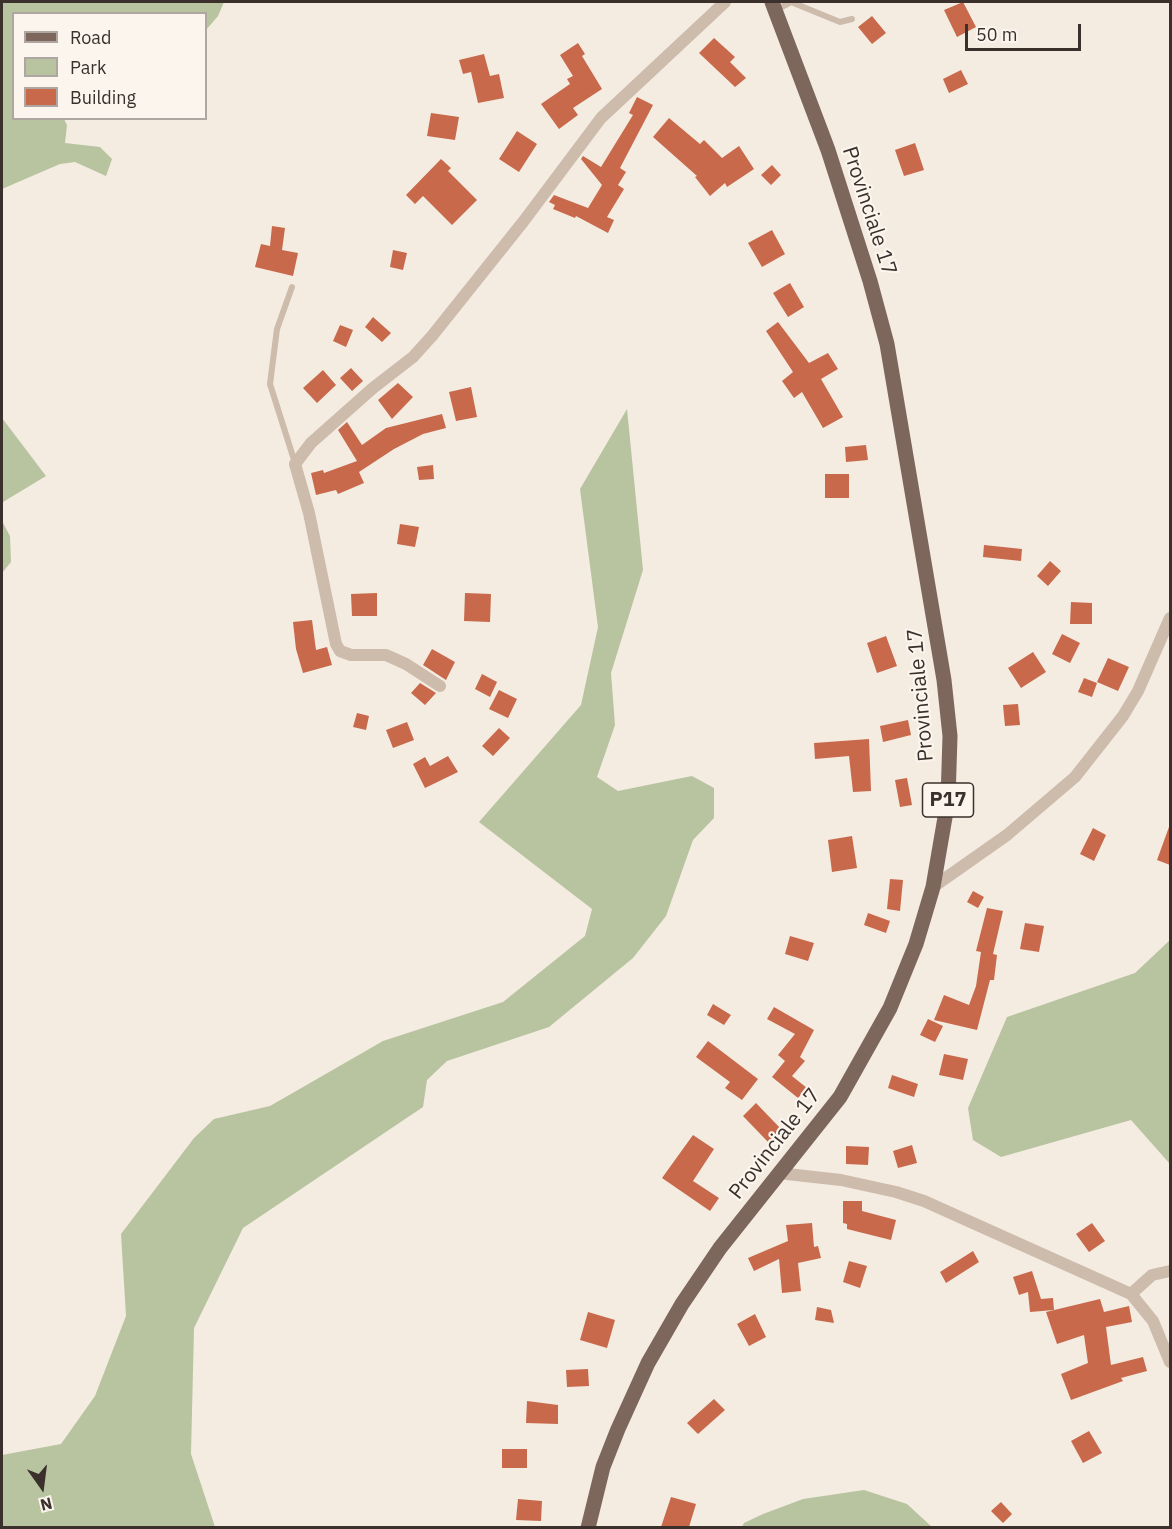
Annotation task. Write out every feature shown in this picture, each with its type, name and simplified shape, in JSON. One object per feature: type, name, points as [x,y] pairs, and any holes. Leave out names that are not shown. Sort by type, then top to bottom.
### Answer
[{"type":"main road","name":"Provinciale 17","points":[[588,1527],[603,1467],[648,1363],[682,1304],[720,1248],[840,1097],[866,1054],[904,976],[933,887],[948,800],[950,736],[938,633],[922,559],[900,409],[870,281],[828,150],[774,6]]},
{"type":"street","points":[[440,686],[406,664],[386,655],[351,655],[340,651],[336,644],[317,547],[295,464],[311,443],[372,388],[413,357],[523,222],[601,118],[725,2]]},
{"type":"street","points":[[933,887],[1007,836],[1075,777],[1128,708],[1170,618]]},
{"type":"street","points":[[778,1173],[841,1180],[896,1192],[924,1201],[1131,1294],[1153,1321],[1170,1362]]},
{"type":"street","points":[[1131,1294],[1152,1275],[1170,1271]]},
{"type":"lane","points":[[774,6],[791,2],[840,22],[852,19]]},
{"type":"lane","points":[[291,287],[277,329],[270,384],[295,464]]},
{"type":"green space","points":[[2,2],[224,2],[218,16],[207,29],[207,12],[12,12],[12,120],[64,120],[67,125],[65,143],[100,147],[112,159],[106,176],[75,162],[60,164],[2,189]]},
{"type":"green space","points":[[627,409],[643,570],[611,673],[615,725],[597,777],[618,791],[692,776],[714,788],[714,818],[693,840],[666,916],[633,958],[549,1027],[447,1061],[427,1080],[423,1107],[243,1228],[194,1328],[191,1454],[215,1527],[2,1527],[2,1455],[61,1444],[95,1396],[126,1316],[121,1234],[194,1138],[214,1119],[270,1106],[383,1041],[503,1002],[585,936],[592,909],[479,822],[581,705],[598,627],[580,489]]},
{"type":"green space","points":[[2,418],[46,476],[3,502],[2,500]]},
{"type":"green space","points":[[2,521],[10,536],[11,562],[2,573]]},
{"type":"green space","points":[[1170,940],[1170,1164],[1131,1120],[1001,1157],[973,1140],[968,1108],[1007,1017],[1135,973]]},
{"type":"green space","points":[[864,1490],[907,1504],[932,1527],[742,1527],[744,1523],[763,1514],[803,1499]]},
{"type":"building","points":[[963,2],[976,27],[957,37],[944,10]]},
{"type":"building","points":[[872,16],[886,33],[872,44],[858,27]]},
{"type":"building","points":[[714,38],[735,57],[730,62],[746,78],[735,87],[699,53]]},
{"type":"building","points":[[578,43],[585,54],[582,56],[602,89],[573,108],[578,115],[559,129],[541,104],[570,84],[567,79],[573,76],[560,55]]},
{"type":"building","points":[[484,54],[490,76],[499,74],[504,98],[478,103],[471,72],[463,74],[459,60]]},
{"type":"building","points":[[961,70],[968,84],[949,93],[943,79]]},
{"type":"building","points":[[637,97],[653,105],[620,168],[626,172],[618,185],[624,189],[607,217],[614,220],[608,233],[576,216],[575,218],[553,209],[555,205],[549,202],[554,195],[588,208],[602,185],[581,159],[583,156],[601,167],[633,115],[629,113]]},
{"type":"building","points":[[431,113],[459,117],[455,140],[427,136]]},
{"type":"building","points":[[669,118],[700,144],[704,140],[722,158],[739,146],[754,169],[727,187],[725,183],[710,196],[695,177],[697,176],[653,137]]},
{"type":"building","points":[[517,131],[537,144],[519,172],[499,159]]},
{"type":"building","points":[[915,143],[924,170],[904,176],[895,150]]},
{"type":"building","points":[[441,159],[451,168],[448,171],[477,200],[452,225],[423,196],[415,204],[406,195]]},
{"type":"building","points":[[772,165],[781,175],[771,185],[761,175]]},
{"type":"building","points":[[272,226],[285,228],[282,250],[298,253],[293,276],[255,267],[261,244],[270,246]]},
{"type":"building","points":[[772,230],[785,254],[762,267],[748,243]]},
{"type":"building","points":[[393,250],[407,253],[403,270],[390,267]]},
{"type":"building","points":[[790,283],[804,307],[788,317],[773,293]]},
{"type":"building","points":[[373,317],[391,333],[382,342],[365,327]]},
{"type":"building","points":[[778,322],[809,363],[828,353],[838,369],[821,379],[843,417],[823,428],[802,392],[794,398],[782,381],[793,372],[766,331]]},
{"type":"building","points":[[340,325],[353,330],[346,347],[333,341]]},
{"type":"building","points":[[351,368],[363,381],[352,391],[340,378]]},
{"type":"building","points":[[323,370],[336,385],[317,403],[303,388]]},
{"type":"building","points":[[398,383],[413,397],[392,419],[378,400]]},
{"type":"building","points":[[471,387],[477,417],[456,421],[449,392]]},
{"type":"building","points":[[442,414],[446,428],[423,434],[394,449],[359,472],[364,483],[338,494],[336,490],[316,495],[311,473],[323,470],[324,473],[357,461],[338,430],[347,422],[362,445],[386,428]]},
{"type":"building","points":[[866,445],[868,460],[846,462],[845,447]]},
{"type":"building","points":[[433,465],[434,479],[419,480],[417,467]]},
{"type":"building","points":[[825,474],[849,474],[849,498],[825,498]]},
{"type":"building","points":[[400,524],[419,527],[415,547],[397,544]]},
{"type":"building","points":[[984,545],[1022,549],[1021,561],[983,557]]},
{"type":"building","points":[[1050,561],[1061,571],[1048,586],[1037,576]]},
{"type":"building","points":[[377,593],[377,616],[352,616],[351,594]]},
{"type":"building","points":[[465,593],[491,594],[490,622],[464,621]]},
{"type":"building","points":[[1071,602],[1092,603],[1092,624],[1070,624]]},
{"type":"building","points":[[312,620],[316,650],[327,647],[332,665],[303,673],[296,649],[293,622]]},
{"type":"building","points":[[1062,634],[1080,643],[1070,663],[1052,654]]},
{"type":"building","points":[[886,636],[897,666],[877,673],[867,643]]},
{"type":"building","points":[[432,649],[455,662],[446,680],[423,665]]},
{"type":"building","points":[[1033,652],[1046,672],[1021,688],[1008,668]]},
{"type":"building","points":[[1108,658],[1129,667],[1118,691],[1097,682]]},
{"type":"building","points":[[482,674],[497,682],[490,697],[475,689]]},
{"type":"building","points":[[1084,678],[1097,683],[1092,697],[1078,692]]},
{"type":"building","points":[[420,683],[436,693],[425,705],[411,693]]},
{"type":"building","points":[[499,690],[517,699],[508,718],[489,709]]},
{"type":"building","points":[[1018,704],[1020,725],[1005,726],[1003,705]]},
{"type":"building","points":[[357,713],[369,716],[366,730],[353,727]]},
{"type":"building","points":[[908,720],[911,735],[883,742],[880,726]]},
{"type":"building","points":[[407,722],[414,740],[393,748],[386,730]]},
{"type":"building","points":[[499,728],[510,738],[493,756],[482,746]]},
{"type":"building","points":[[869,739],[871,791],[853,792],[849,756],[815,759],[814,743]]},
{"type":"building","points":[[448,756],[458,772],[425,788],[413,764],[425,757],[430,766]]},
{"type":"building","points":[[907,778],[912,805],[900,807],[895,780]]},
{"type":"building","points":[[1170,827],[1170,865],[1157,860]]},
{"type":"building","points":[[1093,828],[1106,835],[1094,861],[1080,854]]},
{"type":"building","points":[[852,836],[857,868],[832,872],[828,840]]},
{"type":"building","points":[[890,879],[903,880],[900,911],[887,909]]},
{"type":"building","points":[[973,891],[984,897],[978,908],[967,902]]},
{"type":"building","points":[[987,908],[1003,911],[993,954],[997,955],[994,980],[990,980],[977,1030],[934,1020],[944,995],[969,1005],[976,986],[981,952],[976,951]]},
{"type":"building","points":[[868,913],[890,921],[886,933],[864,925]]},
{"type":"building","points":[[1025,923],[1044,926],[1039,952],[1020,949]]},
{"type":"building","points":[[790,936],[814,943],[808,961],[785,954]]},
{"type":"building","points":[[713,1004],[731,1015],[724,1025],[707,1015]]},
{"type":"building","points":[[774,1007],[814,1030],[800,1057],[805,1061],[792,1076],[807,1088],[798,1098],[772,1077],[785,1061],[778,1055],[795,1034],[767,1019]]},
{"type":"building","points":[[928,1019],[943,1026],[935,1042],[920,1035]]},
{"type":"building","points":[[708,1041],[758,1079],[742,1100],[725,1088],[730,1082],[696,1057]]},
{"type":"building","points":[[944,1054],[968,1059],[963,1080],[939,1075]]},
{"type":"building","points":[[892,1075],[918,1084],[914,1097],[888,1088]]},
{"type":"building","points":[[756,1103],[781,1129],[768,1142],[743,1116]]},
{"type":"building","points":[[693,1135],[714,1149],[693,1181],[719,1198],[710,1211],[662,1178]]},
{"type":"building","points":[[912,1145],[917,1163],[898,1168],[893,1151]]},
{"type":"building","points":[[846,1146],[869,1147],[868,1165],[846,1164]]},
{"type":"building","points":[[843,1201],[862,1201],[862,1211],[896,1220],[891,1240],[847,1229],[847,1224],[843,1223]]},
{"type":"building","points":[[812,1223],[814,1247],[818,1246],[821,1258],[798,1263],[801,1291],[782,1293],[779,1259],[754,1271],[748,1258],[788,1241],[786,1225]]},
{"type":"building","points":[[1092,1223],[1105,1241],[1089,1252],[1076,1234]]},
{"type":"building","points":[[973,1251],[979,1262],[946,1283],[940,1272]]},
{"type":"building","points":[[849,1261],[867,1266],[860,1288],[843,1282]]},
{"type":"building","points":[[1032,1271],[1041,1299],[1053,1298],[1054,1310],[1030,1312],[1028,1292],[1019,1295],[1013,1277]]},
{"type":"building","points":[[1100,1299],[1104,1312],[1129,1306],[1132,1322],[1106,1327],[1111,1365],[1143,1357],[1147,1371],[1121,1378],[1123,1381],[1071,1400],[1061,1374],[1088,1363],[1084,1335],[1057,1344],[1046,1312]]},
{"type":"building","points":[[817,1307],[831,1310],[834,1323],[815,1320]]},
{"type":"building","points":[[588,1312],[615,1320],[607,1348],[580,1340]]},
{"type":"building","points":[[755,1314],[766,1337],[749,1346],[737,1324]]},
{"type":"building","points":[[588,1369],[589,1386],[567,1387],[566,1370]]},
{"type":"building","points":[[714,1399],[725,1410],[698,1434],[687,1423]]},
{"type":"building","points":[[527,1401],[558,1405],[558,1424],[526,1423]]},
{"type":"building","points":[[1089,1431],[1102,1453],[1083,1463],[1071,1441]]},
{"type":"building","points":[[502,1449],[527,1449],[527,1468],[502,1468]]},
{"type":"building","points":[[671,1497],[696,1504],[689,1527],[661,1527]]},
{"type":"building","points":[[518,1499],[542,1501],[541,1521],[516,1520]]},
{"type":"building","points":[[1001,1502],[1012,1514],[1003,1523],[991,1511]]}]
